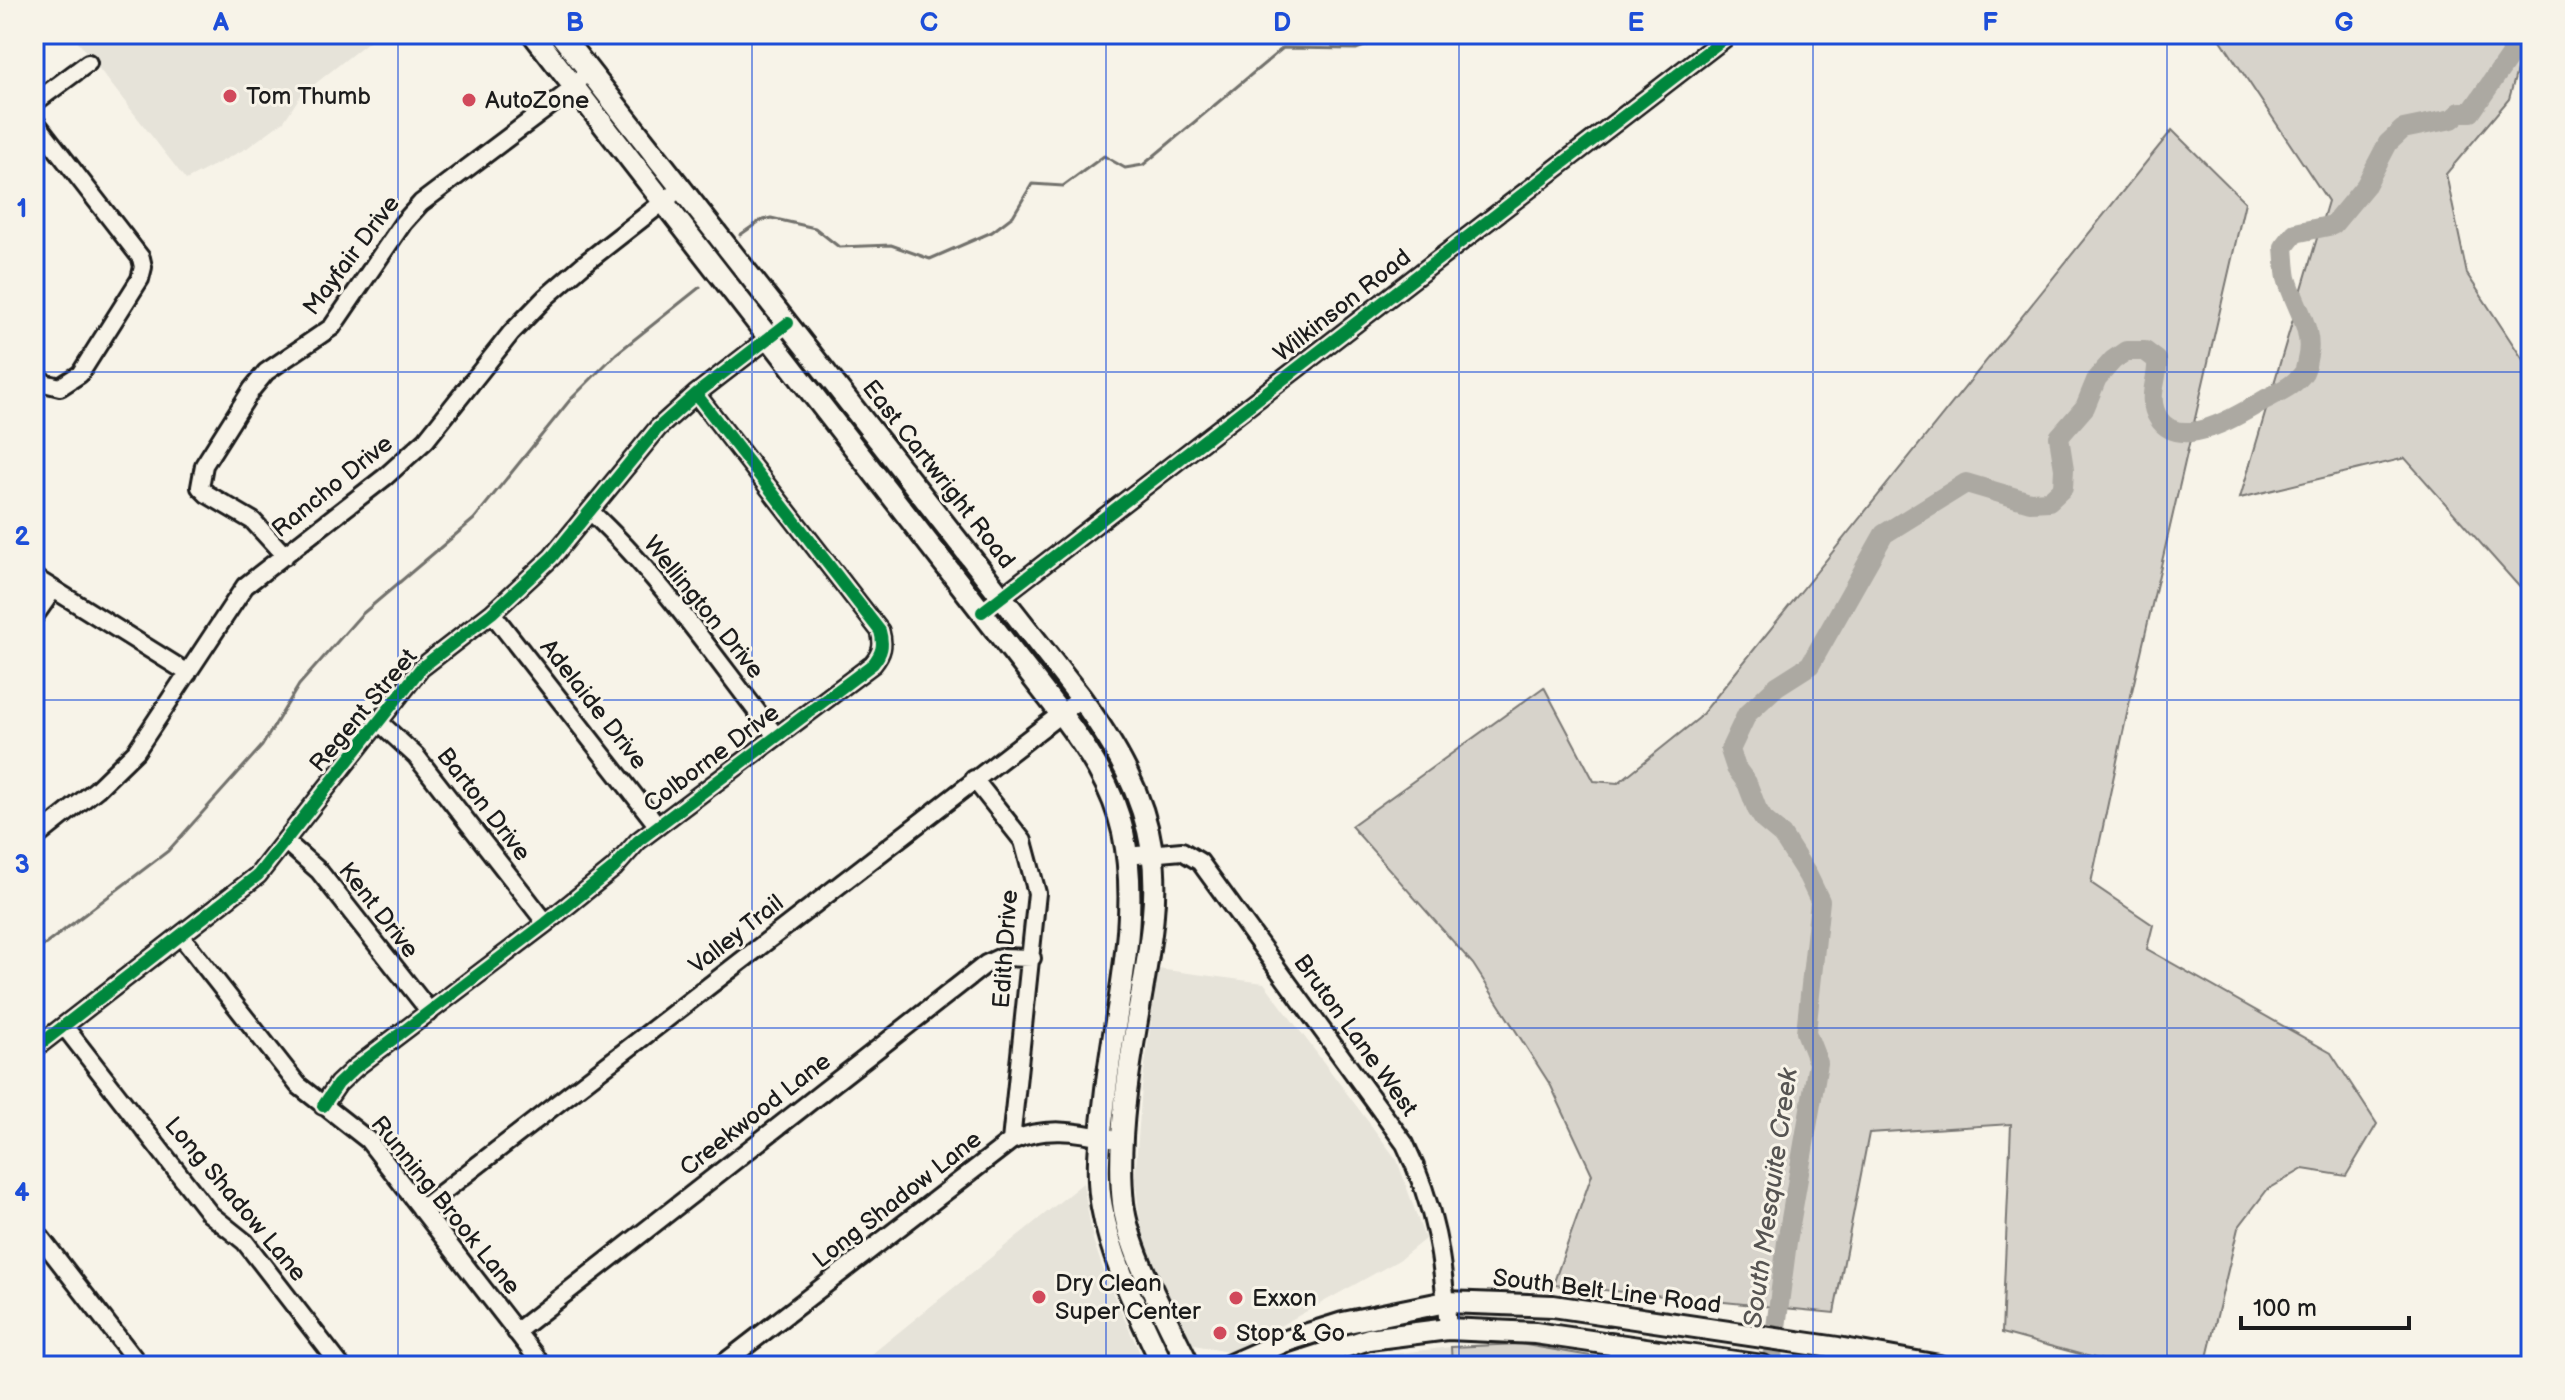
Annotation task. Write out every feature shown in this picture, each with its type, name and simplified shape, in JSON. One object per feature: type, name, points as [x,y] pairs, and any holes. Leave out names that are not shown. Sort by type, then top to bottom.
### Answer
[{"type":"main road","name":"East Cartwright Road","points":[[533,34],[1061,714],[1101,773],[1123,831],[1129,885],[1126,956],[1109,1056],[1100,1136],[1101,1206],[1124,1279],[1163,1366]]},
{"type":"main road","name":"East Cartwright Road","points":[[560,34],[1081,698],[1128,771],[1143,813],[1152,853],[1151,939],[1130,1058],[1122,1187],[1126,1221],[1139,1258],[1189,1366]]},
{"type":"main road","name":"South Belt Line Road","points":[[1228,1366],[1283,1342],[1343,1323],[1446,1302],[1553,1306],[1939,1366]]},
{"type":"main road","points":[[1286,1366],[1369,1339],[1448,1329],[1535,1333],[1763,1366]]},
{"type":"street","name":"Wilkinson Road","points":[[982,612],[1730,34]]},
{"type":"street","points":[[34,103],[88,63]]},
{"type":"street","name":"Mayfair Drive","points":[[285,556],[253,521],[200,487],[204,465],[222,433],[266,372],[332,327],[403,223],[421,203],[575,87],[587,70]]},
{"type":"street","points":[[34,120],[141,258],[143,267],[140,279],[80,374],[60,387],[44,383],[34,370]]},
{"type":"street","name":"Rancho Drive","points":[[34,839],[97,789],[136,751],[245,586],[385,477],[426,440],[511,333],[546,297],[682,188]]},
{"type":"street","name":"Regent Street","points":[[34,1049],[258,875],[421,668],[492,613],[552,557],[658,428],[696,394],[788,323]]},
{"type":"street","name":"Colborne Drive","points":[[323,1106],[338,1084],[355,1068],[546,923],[614,868],[638,841],[880,656],[883,644],[880,631],[696,394]]},
{"type":"street","name":"Wellington Drive","points":[[591,512],[612,531],[657,584],[776,736]]},
{"type":"street","points":[[34,577],[188,673]]},
{"type":"street","points":[[34,617],[53,590]]},
{"type":"street","name":"Adelaide Drive","points":[[492,613],[658,826]]},
{"type":"street","name":"Valley Trail","points":[[421,1209],[1081,698]]},
{"type":"street","name":"Barton Drive","points":[[378,721],[416,756],[546,923]]},
{"type":"street","name":"Edith Drive","points":[[974,779],[1023,841],[1037,893],[1011,1141]]},
{"type":"street","name":"Kent Drive","points":[[286,842],[319,871],[430,1012]]},
{"type":"street","name":"Bruton Lane West","points":[[1126,856],[1182,851],[1200,862],[1405,1144],[1423,1182],[1439,1239],[1448,1329]]},
{"type":"street","name":"Running Brook Lane","points":[[181,936],[298,1085],[368,1140],[543,1366]]},
{"type":"street","name":"Creekwood Lane","points":[[516,1332],[986,964],[1001,957],[1032,958]]},
{"type":"street","name":"Long Shadow Lane","points":[[64,1026],[210,1214],[245,1242],[341,1366]]},
{"type":"street","name":"Long Shadow Lane","points":[[720,1366],[1011,1141],[1031,1132],[1046,1130],[1124,1141]]},
{"type":"street","points":[[34,1229],[140,1366]]},
{"type":"shaded area","points":[[72,34],[378,34],[301,95],[284,121],[247,148],[186,180]]},
{"type":"shaded area","points":[[2217,34],[2516,34],[2522,52],[2509,99],[2446,174],[2467,274],[2531,372],[2531,600],[2405,458],[2240,498],[2328,201]]},
{"type":"shaded area","points":[[2172,130],[2245,202],[2091,883],[2153,925],[2147,949],[2331,1053],[2377,1124],[2346,1176],[2303,1169],[2267,1190],[2238,1228],[2205,1366],[2124,1366],[2002,1333],[2011,1124],[1869,1133],[1834,1313],[1553,1285],[1592,1174],[1551,1086],[1473,964],[1351,826],[1544,687],[1594,781],[1618,783],[1699,718]]},
{"type":"shaded area","points":[[1158,969],[1264,983],[1397,1160],[1425,1239],[1399,1260],[1231,1353],[1191,1344],[1157,1277],[1142,1239],[1135,1178],[1142,1087]]},
{"type":"shaded area","points":[[1083,1183],[1093,1240],[1108,1283],[1146,1366],[857,1366]]},
{"type":"shaded area","points":[[1520,1344],[1649,1366],[1452,1366],[1451,1347]]},
{"type":"shaded area","points":[[1451,1347],[1452,1366],[1342,1366],[1374,1356]]},
{"type":"waterway","points":[[740,235],[760,221],[771,218],[815,228],[839,247],[891,245],[930,259],[992,232],[1013,216],[1032,184],[1063,186],[1104,156],[1125,168],[1143,165],[1283,48],[1356,49],[1397,34]]},
{"type":"waterway","name":"South Mesquite Creek","points":[[1771,1366],[1787,1242],[1818,1063],[1806,1032],[1820,901],[1782,835],[1764,820],[1757,809],[1747,783],[1736,768],[1730,750],[1747,714],[1777,686],[1810,665],[1884,534],[1966,483],[2030,502],[2049,501],[2063,488],[2064,469],[2059,437],[2085,407],[2097,378],[2126,351],[2145,351],[2157,360],[2153,396],[2155,411],[2169,428],[2181,432],[2196,431],[2226,421],[2301,377],[2309,349],[2308,338],[2287,278],[2284,247],[2295,233],[2333,225],[2366,185],[2388,143],[2403,129],[2452,119],[2460,112],[2471,112],[2525,34]]},
{"type":"waterway","points":[[34,953],[168,851],[262,746],[299,685],[361,615],[474,519],[570,400],[616,354],[700,287]]},
{"type":"cycle path","points":[[982,612],[1730,34]]},
{"type":"cycle path","points":[[34,1049],[258,875],[421,668],[492,613],[552,557],[658,428],[696,394],[788,323]]},
{"type":"cycle path","points":[[323,1106],[338,1084],[355,1068],[546,923],[614,868],[638,841],[873,664],[878,656],[882,645],[880,631],[696,394]]},
{"type":"place","name":"Tom Thumb","points":[[230,96]]},
{"type":"place","name":"AutoZone","points":[[469,100]]},
{"type":"place","name":"Dry Clean Super Center","points":[[1039,1297]]},
{"type":"place","name":"Exxon","points":[[1236,1298]]},
{"type":"place","name":"Stop & Go","points":[[1220,1333]]}]
